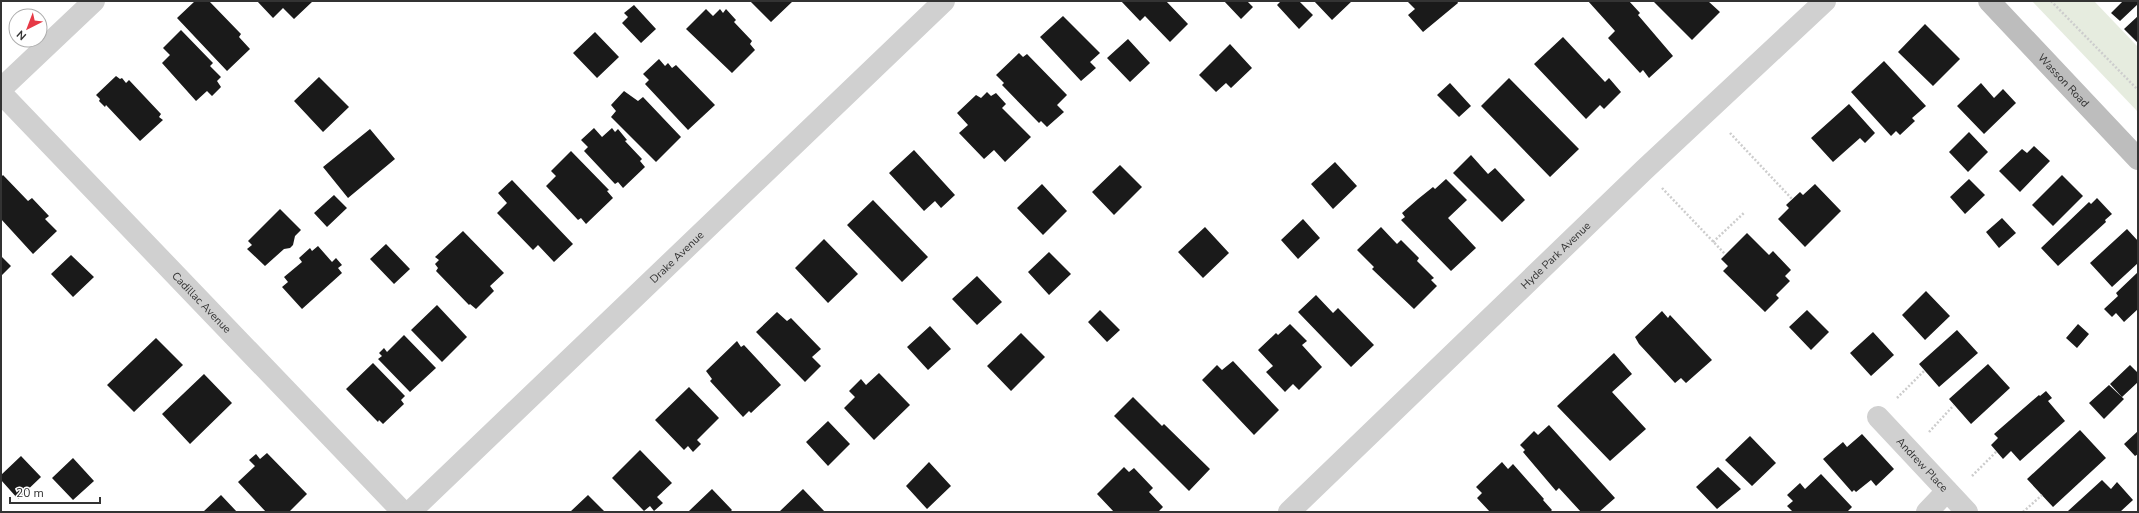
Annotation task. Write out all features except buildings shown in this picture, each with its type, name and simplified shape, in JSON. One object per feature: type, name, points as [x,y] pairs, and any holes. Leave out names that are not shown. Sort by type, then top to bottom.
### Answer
[{"type":"street","points":[[1,89],[94,1]]},
{"type":"street","name":"Drake Avenue","points":[[410,512],[944,1]]},
{"type":"street","name":"Hyde Park Avenue","points":[[1289,512],[1644,170],[1825,1]]},
{"type":"street","name":"Wasson Road","points":[[1989,1],[2138,159]]},
{"type":"street","name":"Cadillac Avenue","points":[[1,93],[403,512]]},
{"type":"street","name":"Andrew Place","points":[[1878,417],[1967,512]]},
{"type":"street","points":[[1927,512],[1947,491]]},
{"type":"path","points":[[2052,1],[2138,90]]},
{"type":"path","points":[[1730,133],[1792,199]]},
{"type":"path","points":[[1644,170],[1726,254]]},
{"type":"path","points":[[1714,242],[1745,212]]},
{"type":"path","points":[[1897,398],[1924,371]]},
{"type":"path","points":[[1919,461],[1925,438],[1954,405]]},
{"type":"path","points":[[1972,476],[1997,451]]},
{"type":"path","points":[[2023,512],[2042,495]]},
{"type":"shaded area","points":[[2032,1],[2094,1],[2138,47],[2138,112]]}]
